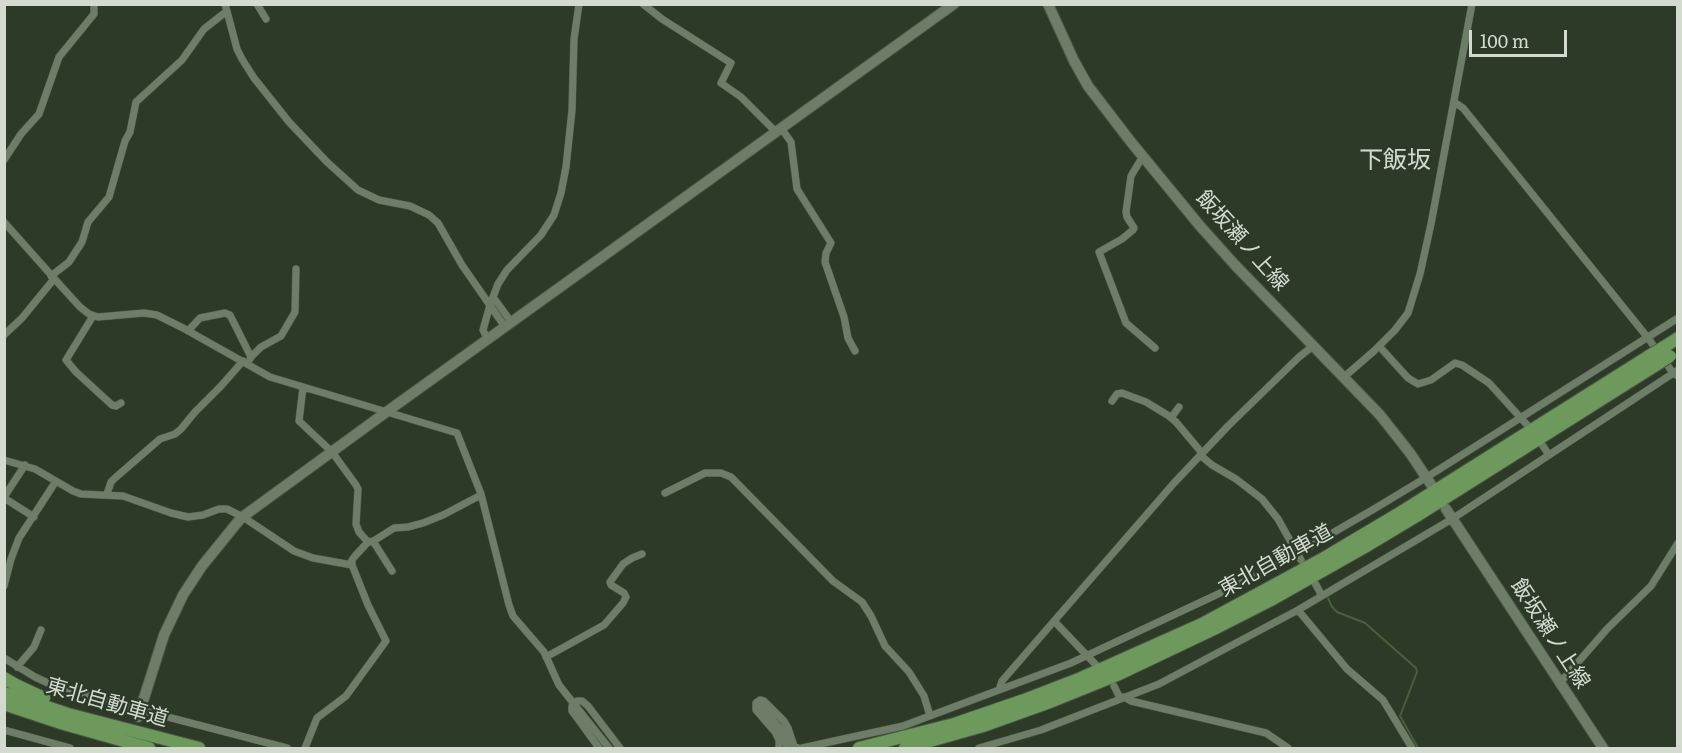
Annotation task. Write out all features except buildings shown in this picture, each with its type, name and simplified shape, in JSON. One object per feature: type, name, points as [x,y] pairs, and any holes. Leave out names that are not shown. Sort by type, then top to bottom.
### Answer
[{"type":"highway","name":"東北自動車道","points":[[859,748],[954,723],[1024,700],[1081,678],[1202,624],[1324,558],[1670,352],[1677,338]]},
{"type":"highway","name":"東北自動車道","points":[[905,748],[983,726],[1050,702],[1149,660],[1229,621],[1390,532],[1652,361]]},
{"type":"highway","points":[[6,676],[31,693],[167,741]]},
{"type":"highway","name":"東北自動車道","points":[[4,693],[68,714],[199,748]]},
{"type":"highway","name":"東北自動車道","points":[[4,705],[149,748]]},
{"type":"street","points":[[4,160],[21,134],[39,114],[59,57],[94,14],[94,4]]},
{"type":"street","points":[[257,4],[266,19]]},
{"type":"street","points":[[488,340],[483,330],[491,301],[503,275],[541,235],[554,215],[561,193],[572,110],[574,39],[579,4]]},
{"type":"street","points":[[643,4],[662,19],[731,63],[722,83],[791,142],[797,189],[831,243],[825,262],[844,316],[848,338],[855,351]]},
{"type":"street","points":[[139,713],[164,635],[183,595],[201,566],[243,517],[954,4]]},
{"type":"street","name":"飯坂瀬ノ上線","points":[[1048,4],[1088,86],[1144,158],[1200,226],[1391,428],[1430,482]]},
{"type":"street","points":[[1344,377],[1379,346],[1408,313],[1420,274],[1431,224],[1472,4]]},
{"type":"street","points":[[4,335],[22,318],[52,277],[69,262],[82,242],[88,222],[109,196],[136,102],[182,60],[204,29],[226,8],[237,49],[247,68],[301,136],[358,190],[379,200],[410,206],[429,215],[438,223],[462,266],[508,325]]},
{"type":"street","points":[[979,748],[1041,730],[1159,684],[1298,610],[1449,514],[1549,455],[1676,373],[1463,108],[1454,102]]},
{"type":"street","points":[[1144,158],[1131,176],[1126,212],[1134,228],[1122,239],[1099,252],[1126,323],[1155,348]]},
{"type":"street","points":[[4,222],[80,307],[93,316],[151,314],[169,320],[247,361],[270,377],[458,433],[481,495],[513,616],[539,645],[559,686],[609,748]]},
{"type":"street","points":[[107,494],[115,478],[160,439],[176,434],[261,347],[281,336],[295,312],[296,269]]},
{"type":"street","points":[[188,331],[200,318],[225,313],[230,315],[247,361]]},
{"type":"street","points":[[93,316],[66,360],[112,405],[121,404]]},
{"type":"street","points":[[757,702],[764,701],[784,721],[794,746],[800,748],[903,726],[1088,655],[1299,557],[1430,482],[1521,418],[1677,318]]},
{"type":"street","points":[[999,690],[1002,681],[1174,483],[1299,357],[1313,346]]},
{"type":"street","points":[[1379,346],[1408,378],[1418,384],[1431,380],[1455,363],[1462,365],[1489,383],[1529,427]]},
{"type":"street","points":[[303,387],[300,421],[332,452],[356,485],[358,489],[356,524],[359,532],[370,541],[392,571]]},
{"type":"street","points":[[1112,401],[1117,394],[1122,393],[1146,402],[1171,418],[1212,465],[1236,479],[1262,499],[1278,519],[1299,557]]},
{"type":"street","points":[[1171,418],[1179,407]]},
{"type":"street","points":[[1542,446],[1549,455]]},
{"type":"street","points":[[4,460],[25,465],[81,494],[114,494],[181,516],[195,517],[222,508],[243,517],[294,551],[314,558],[352,565]]},
{"type":"street","points":[[25,465],[4,497],[34,518]]},
{"type":"street","points":[[665,493],[705,473],[722,473],[731,477],[825,572],[862,602],[885,646],[909,672],[924,696],[930,716]]},
{"type":"street","points":[[4,586],[19,538],[56,482]]},
{"type":"street","points":[[305,748],[317,718],[346,696],[386,641],[368,605],[352,560],[370,541],[392,529],[423,523],[481,495]]},
{"type":"street","name":"飯坂瀬ノ上線","points":[[1449,514],[1602,748]]},
{"type":"street","points":[[1559,684],[1607,629],[1651,586],[1677,543]]},
{"type":"street","points":[[546,657],[604,625],[626,597],[610,582],[623,564],[642,554]]},
{"type":"street","points":[[1315,583],[1322,596]]},
{"type":"street","points":[[1298,610],[1347,669],[1383,700],[1412,748]]},
{"type":"street","points":[[1055,622],[1096,664]]},
{"type":"street","points":[[6,676],[34,647],[41,630]]},
{"type":"street","points":[[4,658],[48,682],[139,713],[287,748]]},
{"type":"street","points":[[1114,686],[1122,697],[1131,701],[1266,733],[1288,748]]},
{"type":"street","points":[[599,748],[571,709],[577,701],[582,701],[588,706],[620,748]]},
{"type":"street","points":[[757,702],[756,710],[776,732],[779,748]]},
{"type":"street","points":[[757,702],[781,729],[787,748]]},
{"type":"street","points":[[4,730],[70,748]]},
{"type":"waterway","points":[[1328,598],[1337,612],[1365,623],[1416,668],[1417,672],[1400,716],[1418,748]]},
{"type":"district","name":"下飯坂","points":[[1395,161]]}]
